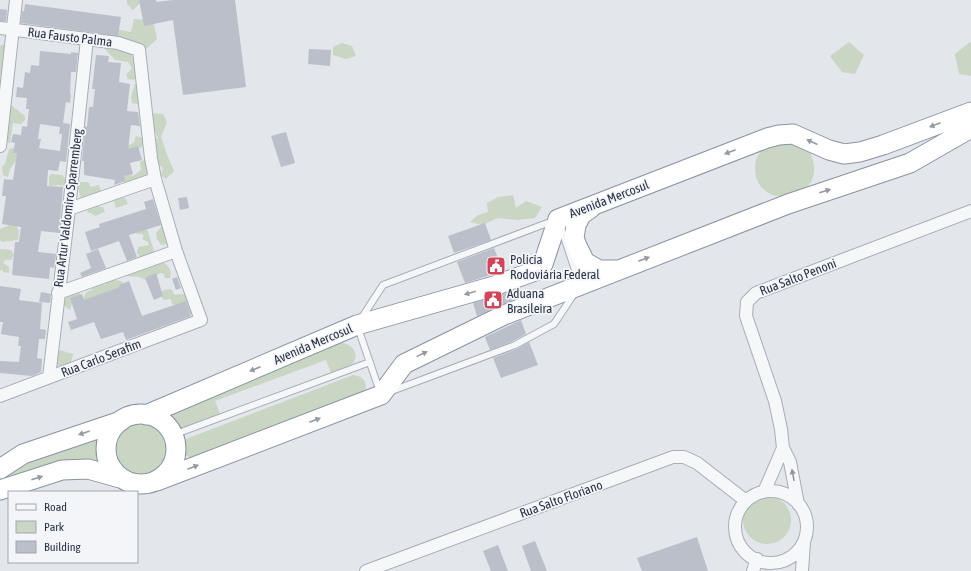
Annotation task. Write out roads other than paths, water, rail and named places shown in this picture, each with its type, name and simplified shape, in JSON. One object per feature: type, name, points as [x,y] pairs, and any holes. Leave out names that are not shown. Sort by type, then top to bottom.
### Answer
[{"type":"highway","name":"Avenida Mercosul","points":[[0,469],[23,454],[121,421],[133,415],[146,415],[358,325],[494,286],[535,270],[543,264],[558,219],[759,141],[779,135],[793,134],[829,150],[844,154],[860,152],[883,145],[971,112]]},
{"type":"highway","points":[[0,490],[62,470],[88,469],[132,483],[143,484],[157,481],[381,394],[404,364],[417,356],[504,315],[788,204],[910,163],[971,128]]},
{"type":"highway","points":[[596,204],[581,215],[576,225],[574,238],[585,262],[599,270],[616,270]]},
{"type":"highway","points":[[146,415],[158,419],[167,426],[173,435],[176,449],[174,462],[169,472],[157,481]]},
{"type":"highway","points":[[120,478],[113,470],[107,459],[108,439],[114,427],[121,421]]},
{"type":"street","points":[[0,146],[6,29],[16,0]]},
{"type":"street","name":"Rua Fausto Palma","points":[[6,29],[87,39],[118,44],[139,50],[151,158],[155,180]]},
{"type":"street","name":"Rua Artur Valdomiro Sparremberg","points":[[49,377],[87,39]]},
{"type":"street","points":[[58,293],[176,251],[155,180],[69,209]]},
{"type":"street","name":"Rua Salto Penoni","points":[[798,504],[790,462],[783,448],[775,401],[746,316],[747,302],[756,293],[971,211]]},
{"type":"street","name":"Rua Carlo Serafim","points":[[0,396],[201,320],[176,251]]},
{"type":"street","points":[[764,492],[783,448]]},
{"type":"street","name":"Rua Salto Floriano","points":[[366,571],[673,457],[684,457],[697,463],[746,501]]},
{"type":"street","points":[[766,564],[747,553],[740,544],[736,533],[736,521],[739,510],[746,501],[754,495],[774,491],[784,493],[794,499],[802,508],[806,519],[807,531],[804,542],[802,571]]},
{"type":"street","points":[[753,571],[766,564],[787,559],[797,552],[804,542]]},
{"type":"lane","points":[[558,219],[580,285],[554,324],[515,345],[381,394],[358,325],[383,285],[558,219]]},
{"type":"lane","points":[[173,435],[370,362]]},
{"type":"place","name":"Polícia Rodoviária Federal","points":[[496,266]]},
{"type":"place","name":"Aduana Brasileira","points":[[493,300]]}]
